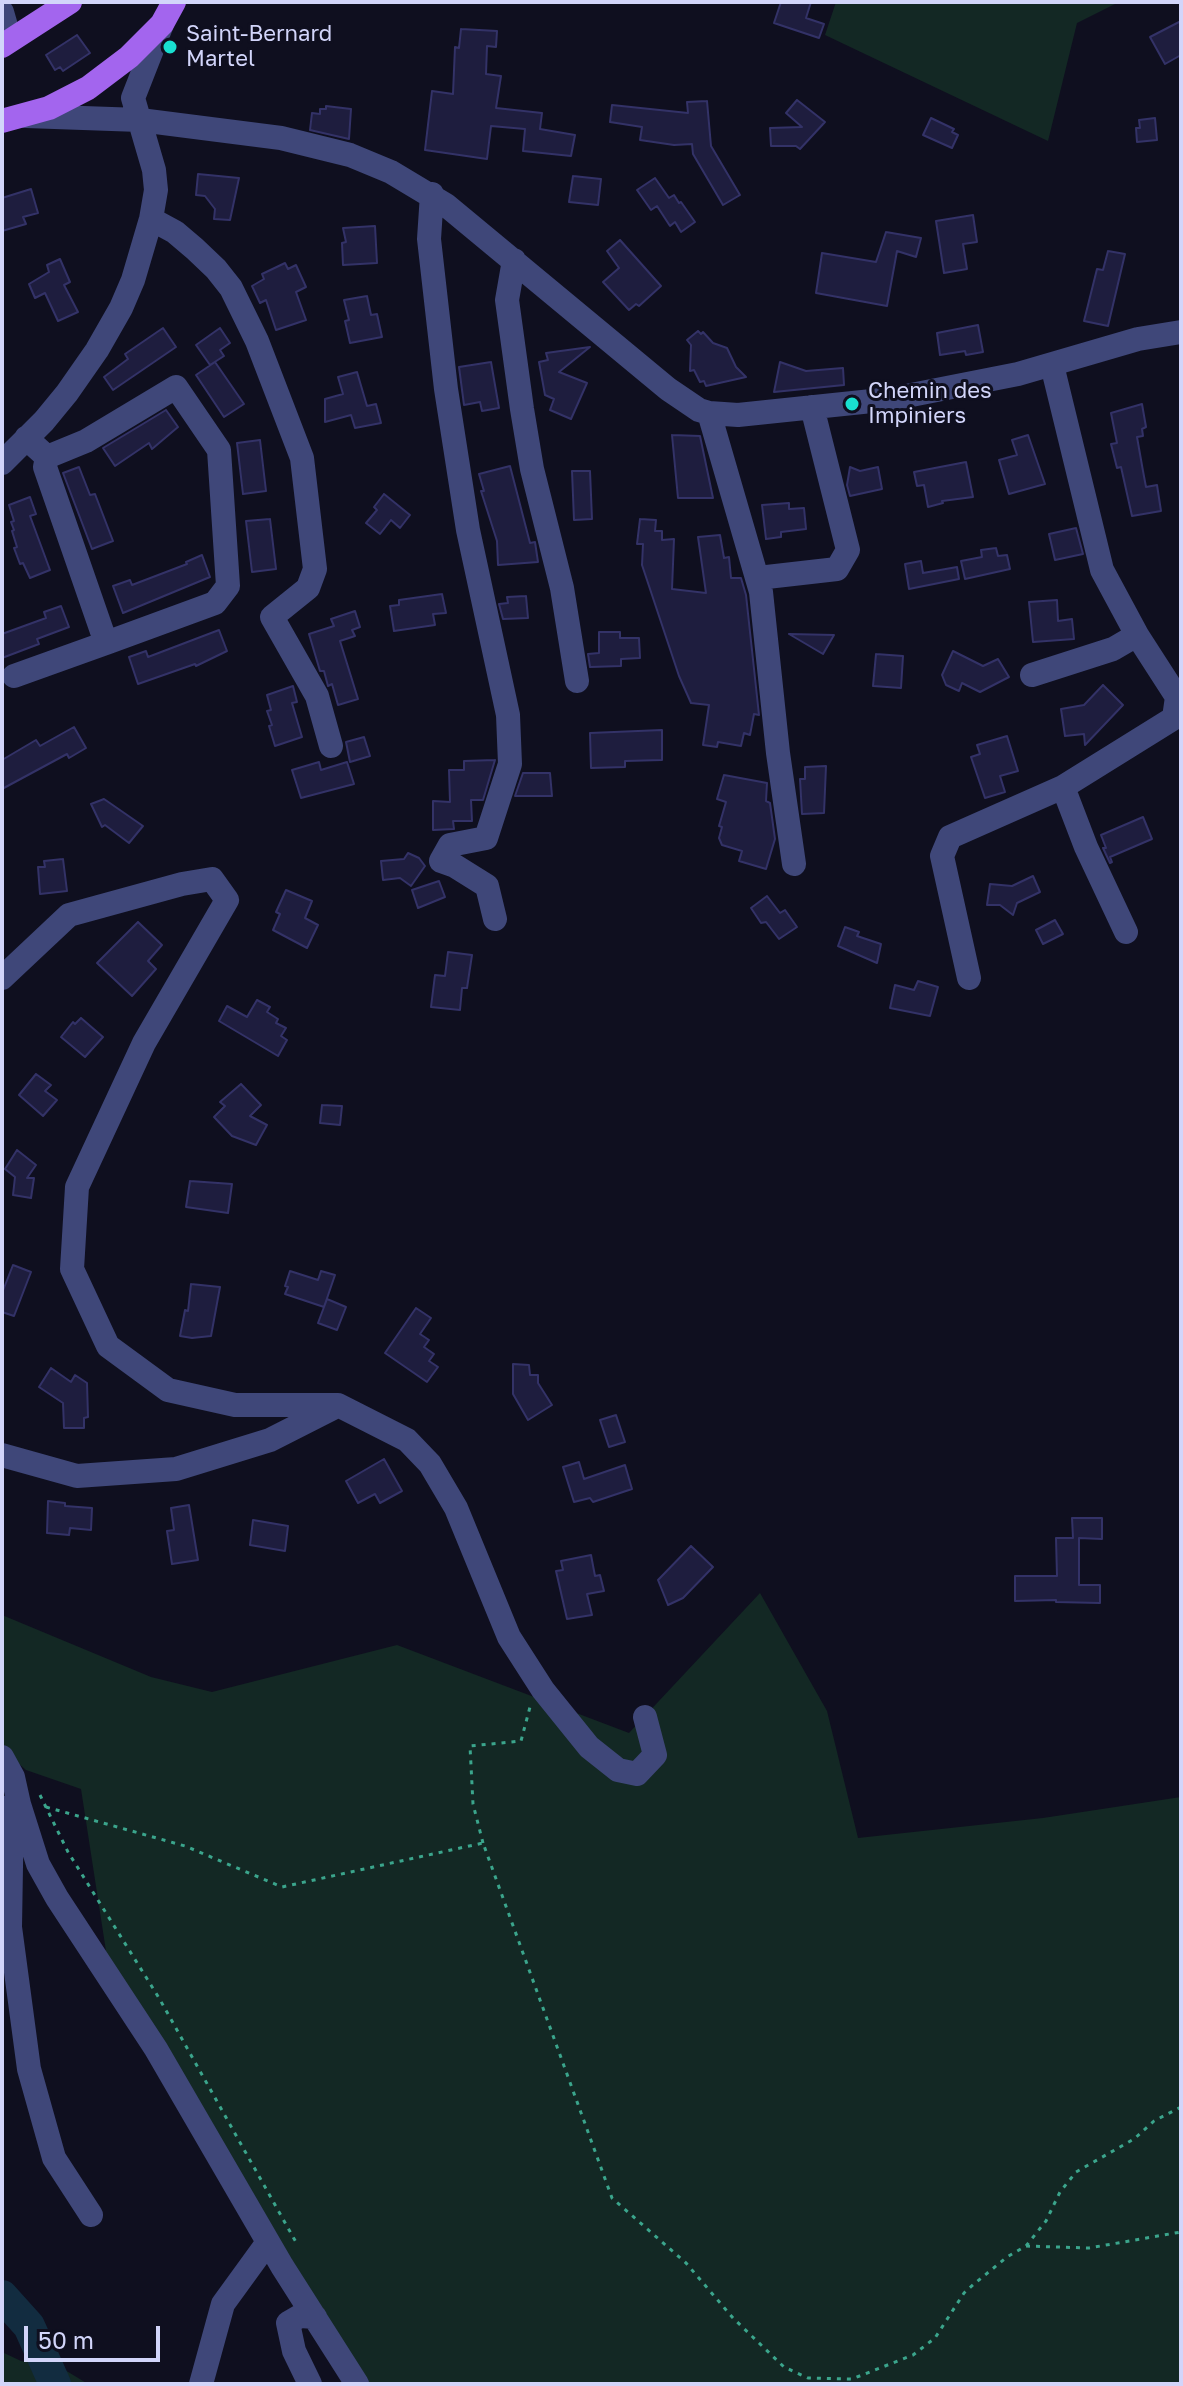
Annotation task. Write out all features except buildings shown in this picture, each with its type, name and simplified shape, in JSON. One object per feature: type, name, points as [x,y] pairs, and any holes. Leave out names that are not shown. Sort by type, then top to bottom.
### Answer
[{"type":"main road","points":[[6,43],[70,2]]},
{"type":"main road","points":[[9,115],[66,101],[88,88],[129,57],[162,24],[174,2]]},
{"type":"street","points":[[2,12],[6,43]]},
{"type":"street","points":[[2,463],[67,393],[115,319],[133,280],[156,190],[154,170],[133,98],[162,24]]},
{"type":"street","points":[[9,115],[140,120],[281,138],[350,155],[391,172],[432,194],[668,389],[699,410],[709,413],[738,415],[891,399],[1052,365],[1138,339],[1181,332]]},
{"type":"street","points":[[432,194],[429,239],[446,389],[468,530],[508,715],[510,764],[486,838],[450,845],[441,861],[487,886],[495,919]]},
{"type":"street","points":[[151,219],[175,232],[195,249],[231,288],[257,341],[302,458],[315,569],[308,588],[272,617],[317,696],[331,746]]},
{"type":"street","points":[[514,260],[507,300],[522,409],[532,469],[562,588],[577,681]]},
{"type":"street","points":[[969,978],[942,856],[950,837],[1063,787],[1174,718],[1177,697],[1137,635],[1102,570],[1052,365]]},
{"type":"street","points":[[14,676],[215,603],[228,586],[219,450],[176,387],[86,441],[47,457]]},
{"type":"street","points":[[758,578],[837,569],[848,550],[812,407]]},
{"type":"street","points":[[709,413],[761,592],[778,753],[794,864]]},
{"type":"street","points":[[26,438],[47,457]]},
{"type":"street","points":[[47,457],[45,467],[106,643]]},
{"type":"street","points":[[1032,675],[1113,649],[1137,635]]},
{"type":"street","points":[[1063,787],[1086,847],[1126,932]]},
{"type":"street","points":[[2,978],[69,915],[182,884],[212,879],[227,900],[144,1043],[77,1187],[72,1269],[108,1346],[168,1390],[235,1405],[338,1405],[407,1440],[430,1464],[456,1508],[509,1637],[537,1681],[589,1747],[618,1770],[637,1774],[655,1755],[645,1717]]},
{"type":"street","points":[[2,1455],[77,1476],[176,1469],[270,1440],[338,1405]]},
{"type":"street","points":[[8,1767],[10,1927],[29,2069],[54,2158],[91,2215]]},
{"type":"street","points":[[8,1767],[38,1864],[57,1898],[156,2049],[282,2266],[357,2384]]},
{"type":"street","points":[[201,2384],[223,2304],[268,2242]]},
{"type":"street","points":[[310,2384],[294,2351],[288,2323],[300,2316],[315,2317]]},
{"type":"path","points":[[537,1681],[521,1741],[470,1746],[473,1804],[483,1843],[612,2198],[686,2263],[733,2318],[784,2367],[808,2378],[852,2379],[913,2355],[935,2338],[964,2293],[1007,2257],[1026,2246],[1046,2221],[1060,2192],[1076,2172],[1134,2139],[1154,2121],[1181,2107]]},
{"type":"path","points":[[8,1767],[31,1777],[68,1852],[159,1998],[297,2244],[282,2266]]},
{"type":"path","points":[[46,1807],[185,1846],[282,1887],[483,1843]]},
{"type":"path","points":[[1026,2246],[1089,2248],[1181,2232]]},
{"type":"green space","points":[[836,2],[1119,2],[1077,23],[1048,141],[825,35]]},
{"type":"green space","points":[[760,1593],[827,1711],[858,1838],[1043,1818],[1181,1797],[1181,2384],[369,2384],[108,1964],[81,1789],[26,1770],[2,1749],[2,1615],[151,1677],[212,1692],[397,1645],[629,1733]]},
{"type":"green space","points":[[2,2352],[21,2361],[60,2367],[88,2384],[2,2384]]},
{"type":"waterway","points":[[2,2296],[29,2326],[55,2384]]},
{"type":"place","name":"Saint-Bernard Martel","points":[[170,47]]},
{"type":"place","name":"Chemin des Impiniers","points":[[852,404]]}]
